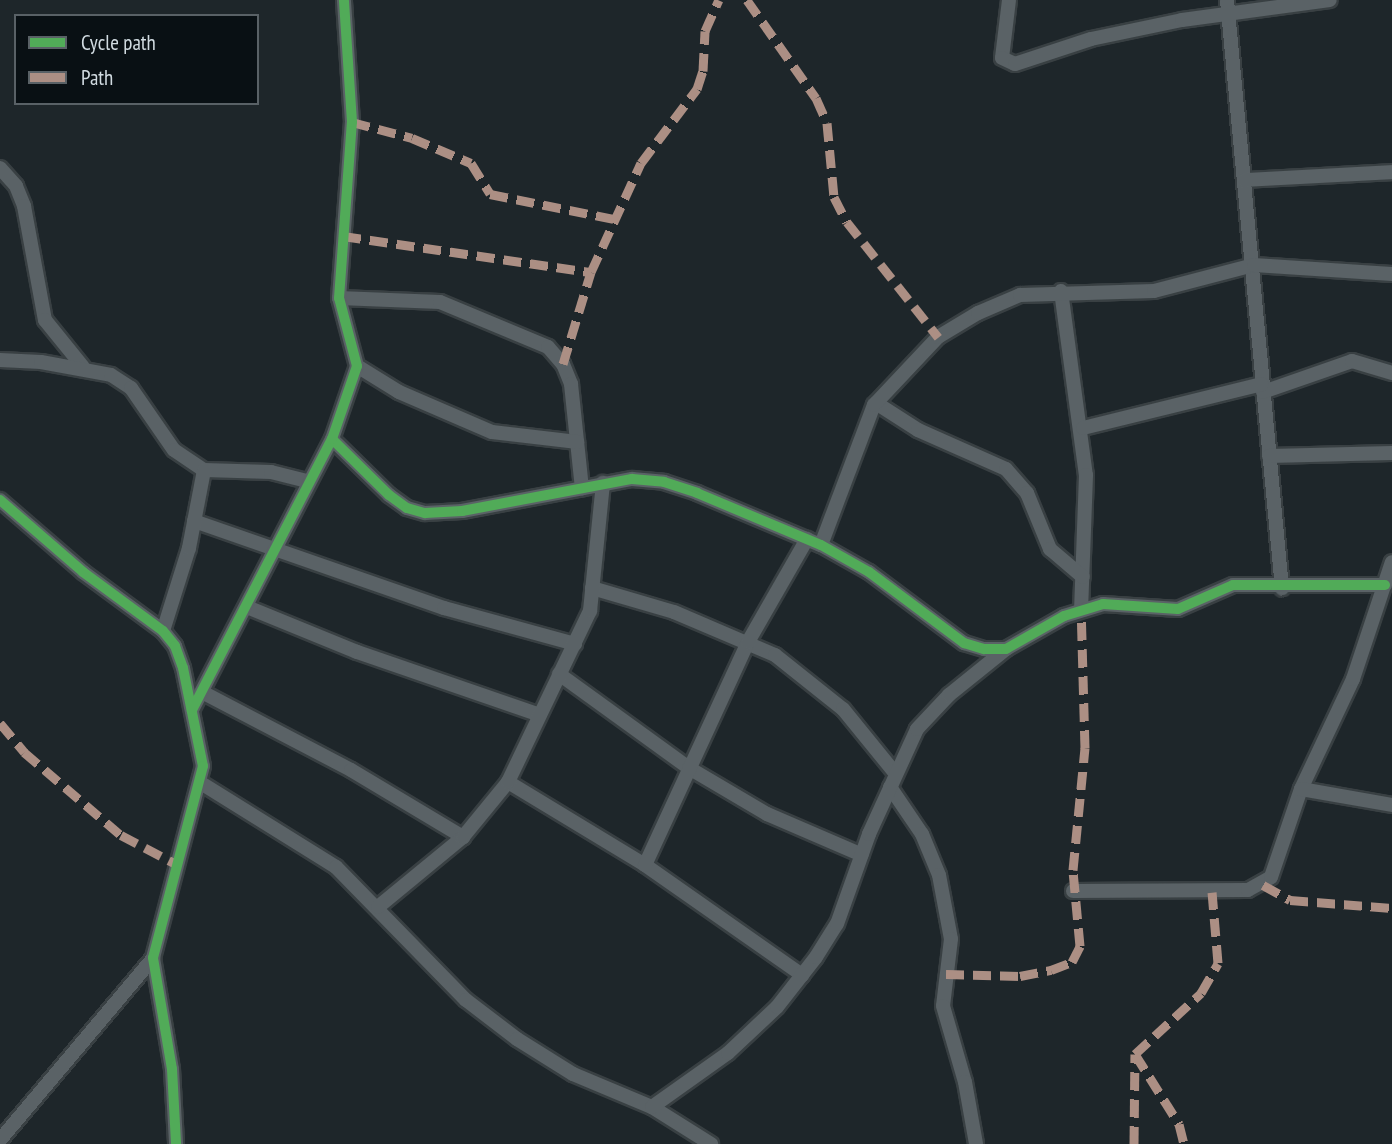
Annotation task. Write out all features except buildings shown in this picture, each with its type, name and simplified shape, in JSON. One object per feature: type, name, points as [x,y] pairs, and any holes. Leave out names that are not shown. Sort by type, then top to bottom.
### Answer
[{"type":"street","points":[[192,710],[278,548],[307,481],[332,439],[357,366],[339,298],[352,122],[345,0]]},
{"type":"street","points":[[1009,0],[1002,58],[1014,64],[1091,39],[1228,6],[1330,0]]},
{"type":"street","points":[[1228,6],[1282,587]]},
{"type":"street","points":[[0,168],[16,186],[24,206],[36,289],[45,320],[83,368]]},
{"type":"street","points":[[1245,180],[1392,172]]},
{"type":"street","points":[[645,865],[748,642],[814,542],[876,403],[938,337],[978,313],[1020,295],[1061,291],[1154,291],[1254,265],[1392,274]]},
{"type":"street","points":[[1061,291],[1083,428],[1081,609]]},
{"type":"street","points":[[339,298],[440,302],[548,347],[563,364],[571,384],[582,488]]},
{"type":"street","points":[[0,360],[83,368],[111,375],[131,388],[174,450],[204,470],[271,472],[307,481]]},
{"type":"street","points":[[1083,428],[1262,388],[1352,361],[1392,373]]},
{"type":"street","points":[[357,366],[399,392],[492,432],[577,442]]},
{"type":"street","points":[[876,403],[918,430],[1006,469],[1027,493],[1050,549],[1083,577]]},
{"type":"street","points":[[332,439],[388,495],[407,508],[425,513],[462,511],[603,483],[664,482],[814,542],[878,579],[964,643],[1006,649]]},
{"type":"street","points":[[1269,456],[1392,453]]},
{"type":"street","points":[[163,631],[194,522],[204,470]]},
{"type":"street","points":[[378,907],[463,837],[508,782],[537,714],[590,611],[603,483]]},
{"type":"street","points":[[0,500],[83,572],[163,631],[175,646],[203,766],[201,783],[153,958],[0,1140]]},
{"type":"street","points":[[194,522],[278,548],[444,608],[575,643]]},
{"type":"street","points":[[652,1107],[728,1053],[777,1007],[802,975],[837,924],[892,780],[917,729],[950,695],[1006,649],[1081,609],[1127,604],[1178,609],[1233,585],[1282,587],[1390,573],[1353,679],[1301,789],[1271,877],[1263,885],[1227,893],[1073,891]]},
{"type":"street","points":[[592,588],[648,603],[748,642],[810,679],[843,709],[892,780],[922,834],[939,875],[951,939],[943,1006],[965,1083],[975,1144]]},
{"type":"street","points":[[247,607],[357,652],[537,714]]},
{"type":"street","points":[[559,674],[689,768],[767,814],[862,855]]},
{"type":"street","points":[[202,692],[351,770],[463,837]]},
{"type":"street","points":[[508,782],[645,865],[802,975]]},
{"type":"street","points":[[201,783],[336,867],[466,1000],[517,1039],[573,1074],[652,1107],[711,1144]]},
{"type":"street","points":[[1301,789],[1392,805]]},
{"type":"street","points":[[153,958],[173,1069],[176,1144]]},
{"type":"marked path","points":[[563,364],[591,272],[641,163],[697,89],[703,71],[705,31],[719,0]]},
{"type":"marked path","points":[[747,0],[816,98],[827,123],[834,197],[847,222],[938,337]]},
{"type":"marked path","points":[[352,122],[412,138],[471,163],[490,194],[614,219]]},
{"type":"marked path","points":[[343,236],[591,272]]},
{"type":"marked path","points":[[946,974],[1020,976],[1051,970],[1072,962],[1080,946],[1073,870],[1085,748],[1081,609]]},
{"type":"marked path","points":[[0,723],[24,752],[121,835],[180,866]]},
{"type":"marked path","points":[[1263,885],[1290,900],[1392,908]]},
{"type":"marked path","points":[[1134,1144],[1135,1054],[1201,993],[1218,963],[1212,892]]},
{"type":"marked path","points":[[1135,1054],[1179,1124],[1184,1144]]},
{"type":"cycle path","points":[[192,710],[332,439],[357,366],[339,298],[352,122],[344,0]]},
{"type":"cycle path","points":[[332,439],[389,495],[407,508],[425,513],[462,511],[632,479],[664,482],[821,545],[869,572],[964,643],[984,649],[1006,649],[1064,616],[1103,604],[1178,609],[1233,585],[1385,585]]},
{"type":"cycle path","points":[[0,500],[83,572],[163,631],[175,646],[183,668],[203,766],[153,958],[172,1069],[176,1144]]}]
